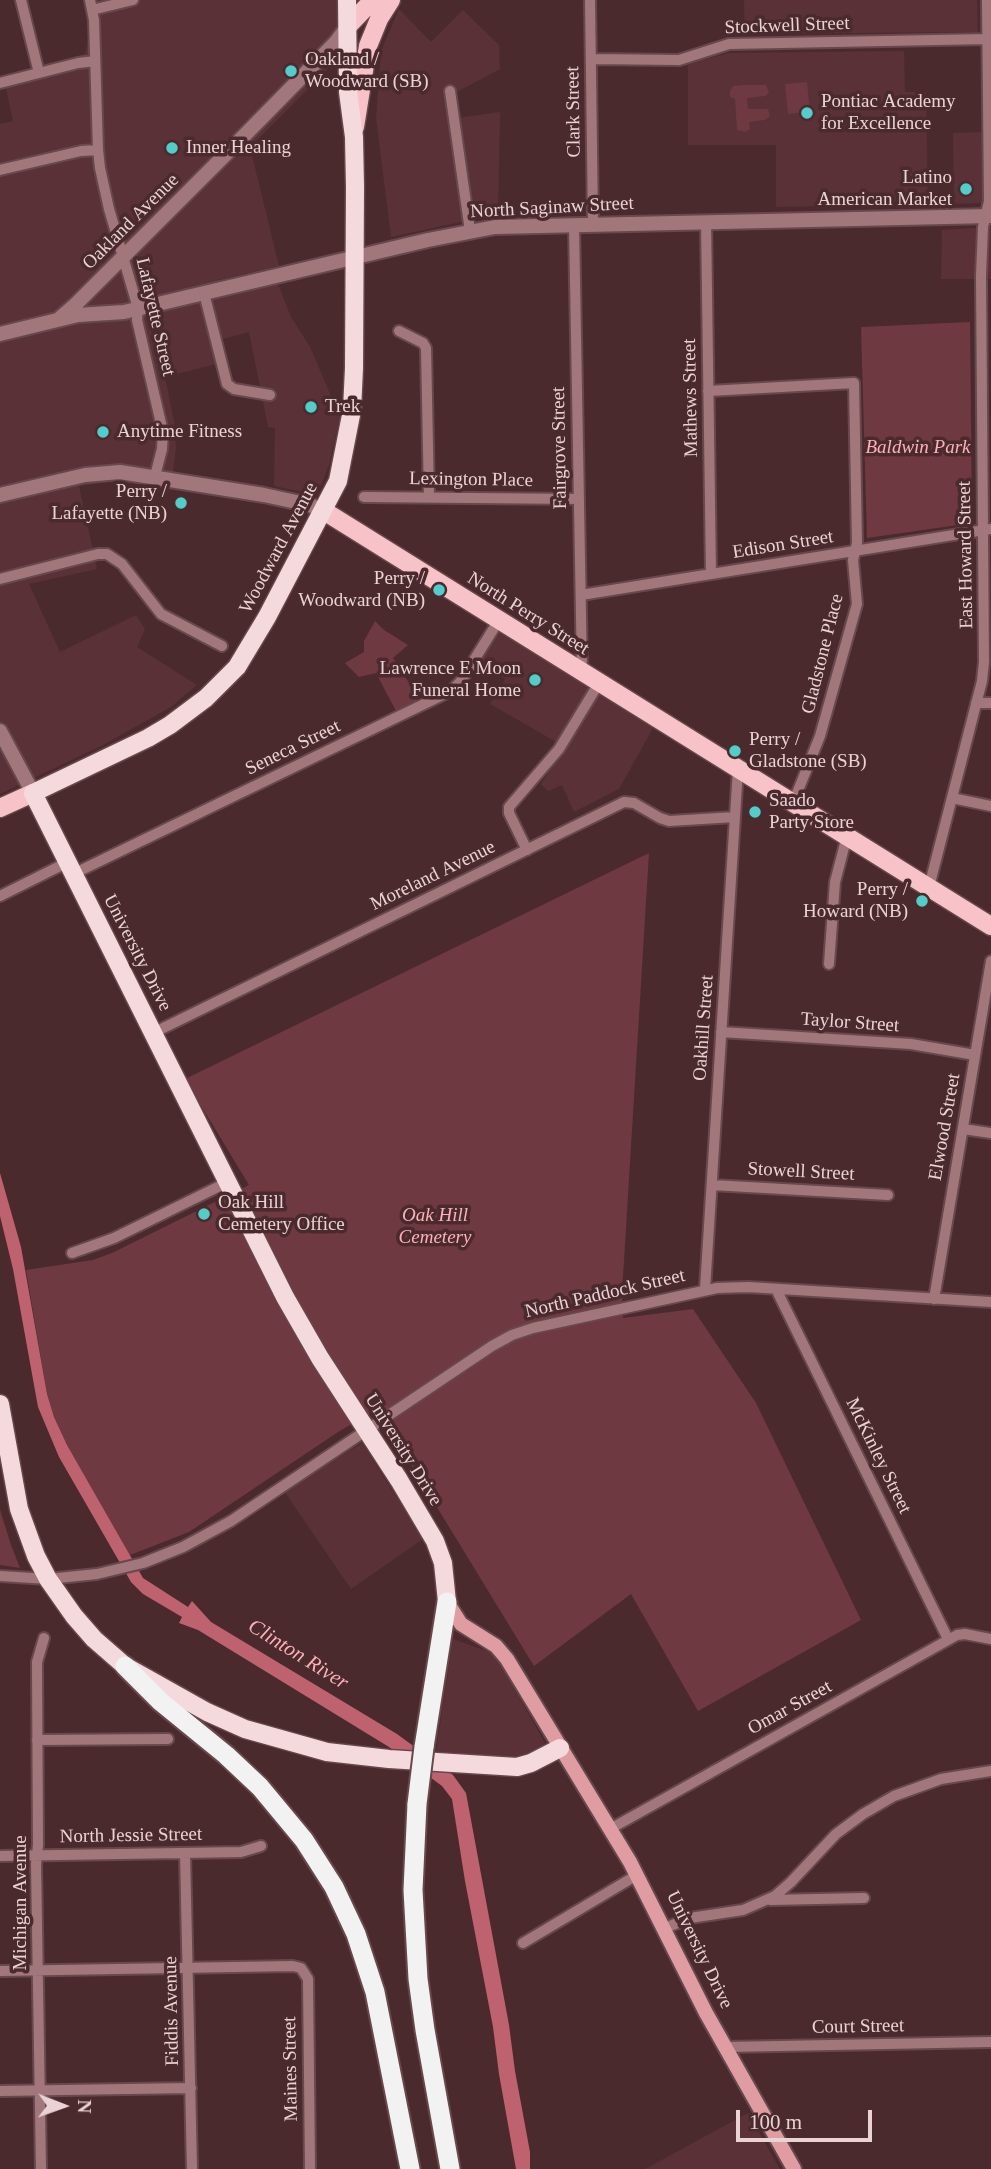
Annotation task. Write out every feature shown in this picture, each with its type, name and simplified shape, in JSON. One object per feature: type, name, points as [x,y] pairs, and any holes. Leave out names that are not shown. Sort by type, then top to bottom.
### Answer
[{"type":"highway","name":"Woodward Avenue","points":[[33,793],[148,738],[206,698],[237,667],[267,617],[338,481],[352,410],[355,257],[354,137],[348,92],[347,0]]},
{"type":"highway","name":"University Drive","points":[[33,793],[296,1317],[435,1541],[443,1563],[447,1602]]},
{"type":"highway","points":[[0,1404],[19,1509],[29,1541],[48,1579],[84,1628],[161,1702],[226,1755],[260,1787],[304,1840],[334,1887],[356,1934],[375,1992],[410,2169]]},
{"type":"highway","points":[[447,1602],[417,1804],[413,1890],[417,1968],[425,2030],[450,2169]]},
{"type":"highway","points":[[125,1666],[207,1712],[245,1729],[327,1752],[517,1767],[560,1748]]},
{"type":"main road","points":[[348,26],[373,0]]},
{"type":"main road","points":[[354,137],[368,46],[379,19],[391,0]]},
{"type":"main road","name":"North Perry Street","points":[[324,511],[991,926]]},
{"type":"main road","name":"Woodward Avenue","points":[[0,808],[33,793]]},
{"type":"main road","name":"University Drive","points":[[447,1602],[461,1624],[496,1646],[507,1659],[637,1875],[701,2003],[794,2169]]},
{"type":"street","points":[[22,0],[39,73]]},
{"type":"street","points":[[91,5],[133,0]]},
{"type":"street","name":"Clark Street","points":[[590,0],[593,223]]},
{"type":"street","name":"East Howard Street","points":[[929,887],[976,703],[985,657],[987,389],[981,262],[989,201],[987,0]]},
{"type":"street","name":"Lafayette Street","points":[[91,5],[98,150],[109,209],[138,309],[137,320],[163,432],[155,476]]},
{"type":"street","name":"Oakland Avenue","points":[[55,320],[75,305],[124,257],[322,57],[348,26]]},
{"type":"street","name":"Stockwell Street","points":[[591,59],[679,60],[729,44],[988,39]]},
{"type":"street","points":[[0,83],[85,61],[95,61]]},
{"type":"street","points":[[450,91],[470,231]]},
{"type":"street","points":[[0,170],[80,151],[98,150]]},
{"type":"street","name":"North Saginaw Street","points":[[0,334],[78,315],[138,309],[470,231],[510,226],[988,216]]},
{"type":"street","name":"Mathews Street","points":[[706,221],[711,575]]},
{"type":"street","name":"Fairgrove Street","points":[[574,224],[582,672]]},
{"type":"street","points":[[204,293],[227,384],[234,389],[270,395]]},
{"type":"street","points":[[399,331],[422,342],[426,349],[429,498]]},
{"type":"street","name":"Gladstone Place","points":[[708,391],[854,383],[856,543],[853,561],[857,604],[820,736],[793,803]]},
{"type":"street","name":"North Perry Street","points":[[0,495],[96,473],[120,471],[289,500],[324,511]]},
{"type":"street","name":"Lexington Place","points":[[364,497],[579,499]]},
{"type":"street","name":"Edison Street","points":[[580,595],[987,530]]},
{"type":"street","points":[[0,579],[97,554],[107,554],[122,564],[161,614],[222,646]]},
{"type":"street","name":"Seneca Street","points":[[0,896],[71,868],[451,691],[461,681],[499,620]]},
{"type":"street","points":[[527,850],[509,813],[509,807],[559,749],[599,683]]},
{"type":"street","points":[[976,703],[991,703]]},
{"type":"street","name":"University Drive","points":[[0,731],[33,793]]},
{"type":"street","name":"Oakhill Street","points":[[705,1289],[738,769]]},
{"type":"street","points":[[952,797],[991,806]]},
{"type":"street","name":"Moreland Avenue","points":[[153,1033],[626,802],[634,803],[669,821],[735,817]]},
{"type":"street","points":[[829,964],[835,882],[846,836]]},
{"type":"street","name":"Elwood Street","points":[[934,1299],[991,961]]},
{"type":"street","name":"Taylor Street","points":[[722,1032],[911,1044],[975,1055]]},
{"type":"street","points":[[963,1129],[991,1133]]},
{"type":"street","points":[[72,1253],[114,1238],[228,1182]]},
{"type":"street","name":"Stowell Street","points":[[712,1185],[888,1195]]},
{"type":"street","name":"North Paddock Street","points":[[0,1576],[48,1579],[116,1571],[143,1563],[209,1534],[484,1350],[512,1335],[540,1326],[705,1289],[727,1287],[991,1302]]},
{"type":"street","name":"McKinley Street","points":[[776,1289],[948,1639]]},
{"type":"street","name":"Omar Street","points":[[610,1829],[948,1639],[962,1633],[991,1639]]},
{"type":"street","name":"Michigan Avenue","points":[[41,2169],[37,1662],[44,1637]]},
{"type":"street","points":[[37,1741],[168,1739]]},
{"type":"street","points":[[665,1928],[690,1918],[743,1910],[767,1900],[787,1887],[836,1834],[883,1801],[932,1782],[991,1771]]},
{"type":"street","name":"North Jessie Street","points":[[0,1856],[241,1852],[261,1846]]},
{"type":"street","name":"Fiddis Avenue","points":[[185,1853],[192,2169]]},
{"type":"street","points":[[523,1943],[637,1875]]},
{"type":"street","points":[[767,1900],[864,1898]]},
{"type":"street","name":"Maines Street","points":[[189,1968],[296,1966],[303,1969],[308,1979],[310,2169]]},
{"type":"street","points":[[0,1971],[189,1968]]},
{"type":"street","name":"Court Street","points":[[725,2047],[991,2042]]},
{"type":"street","points":[[0,2091],[191,2088]]},
{"type":"shaded area","points":[[85,0],[338,0],[339,15],[332,65],[250,147],[279,266],[218,280],[224,297],[278,284],[291,317],[310,347],[340,417],[329,465],[317,495],[274,486],[275,428],[268,427],[249,332],[219,340],[224,362],[165,377],[176,447],[171,488],[126,480],[79,486],[97,569],[29,584],[60,652],[136,615],[145,629],[137,647],[197,685],[171,707],[101,746],[0,794],[0,124],[13,121],[4,78],[85,54],[89,35]]},
{"type":"shaded area","points":[[744,0],[977,0],[978,32],[745,34]]},
{"type":"shaded area","points":[[399,9],[431,42],[463,10],[499,45],[500,69],[453,94],[457,118],[500,112],[498,214],[391,237],[376,118],[381,51]]},
{"type":"shaded area","name":"Pontiac Academy for Excellence","points":[[904,51],[905,92],[926,92],[928,204],[776,207],[776,145],[688,145],[688,64],[729,53]]},
{"type":"shaded area","points":[[983,132],[984,203],[954,204],[953,133]]},
{"type":"shaded area","points":[[991,227],[991,279],[941,279],[942,230]]},
{"type":"shaded area","points":[[500,632],[653,728],[619,789],[574,812],[562,785],[548,791],[541,784],[565,747],[490,704],[505,679],[479,662]]},
{"type":"shaded area","points":[[0,1173],[21,1247],[47,1394],[54,1417],[67,1445],[143,1578],[188,1607],[192,1601],[211,1622],[397,1734],[453,1775],[466,1793],[509,2025],[530,2152],[530,2169],[516,2169],[452,1799],[442,1786],[389,1747],[198,1630],[179,1623],[182,1617],[143,1594],[131,1582],[59,1457],[38,1407],[13,1269],[0,1216]]},
{"type":"shaded area","points":[[362,1443],[423,1539],[351,1589],[284,1491]]},
{"type":"shaded area","points":[[453,1639],[495,1654],[546,1745],[520,1758],[436,1751]]},
{"type":"shaded area","points":[[748,2113],[780,2169],[645,2169]]},
{"type":"green space","points":[[807,82],[810,112],[788,114],[785,84]]},
{"type":"green space","points":[[766,85],[769,93],[747,98],[748,109],[768,109],[770,116],[765,120],[749,122],[750,129],[746,132],[737,130],[735,99],[730,97],[733,86]]},
{"type":"green space","name":"Baldwin Park","points":[[970,322],[972,523],[867,538],[861,327]]},
{"type":"green space","points":[[375,621],[408,645],[393,658],[420,700],[396,711],[376,673],[359,677],[345,663],[364,652],[364,641]]},
{"type":"green space","name":"Oak Hill Cemetery","points":[[649,853],[622,1293],[623,1318],[693,1309],[756,1403],[861,1620],[698,1711],[631,1594],[534,1666],[377,1409],[338,1432],[189,1532],[130,1555],[67,1445],[54,1417],[47,1394],[26,1270],[93,1260],[112,1253],[249,1185],[185,1079]]},
{"type":"green space","points":[[0,1510],[11,1545],[20,1568],[0,1565]]},
{"type":"place","name":"Oakland / Woodward (SB)","points":[[291,71]]},
{"type":"place","name":"Pontiac Academy for Excellence","points":[[807,113]]},
{"type":"place","name":"Inner Healing","points":[[172,148]]},
{"type":"place","name":"Latino American Market","points":[[966,189]]},
{"type":"place","name":"Trek","points":[[311,407]]},
{"type":"place","name":"Anytime Fitness","points":[[103,432]]},
{"type":"place","name":"Perry / Lafayette (NB)","points":[[181,503]]},
{"type":"place","name":"Perry / Woodward (NB)","points":[[439,590]]},
{"type":"place","name":"Lawrence E Moon Funeral Home","points":[[535,680]]},
{"type":"place","name":"Perry / Gladstone (SB)","points":[[735,751]]},
{"type":"place","name":"Saado Party Store","points":[[755,812]]},
{"type":"place","name":"Perry / Howard (NB)","points":[[922,901]]},
{"type":"place","name":"Oak Hill Cemetery Office","points":[[204,1214]]},
{"type":"water label","name":"Clinton River","points":[[298,1655]]}]
